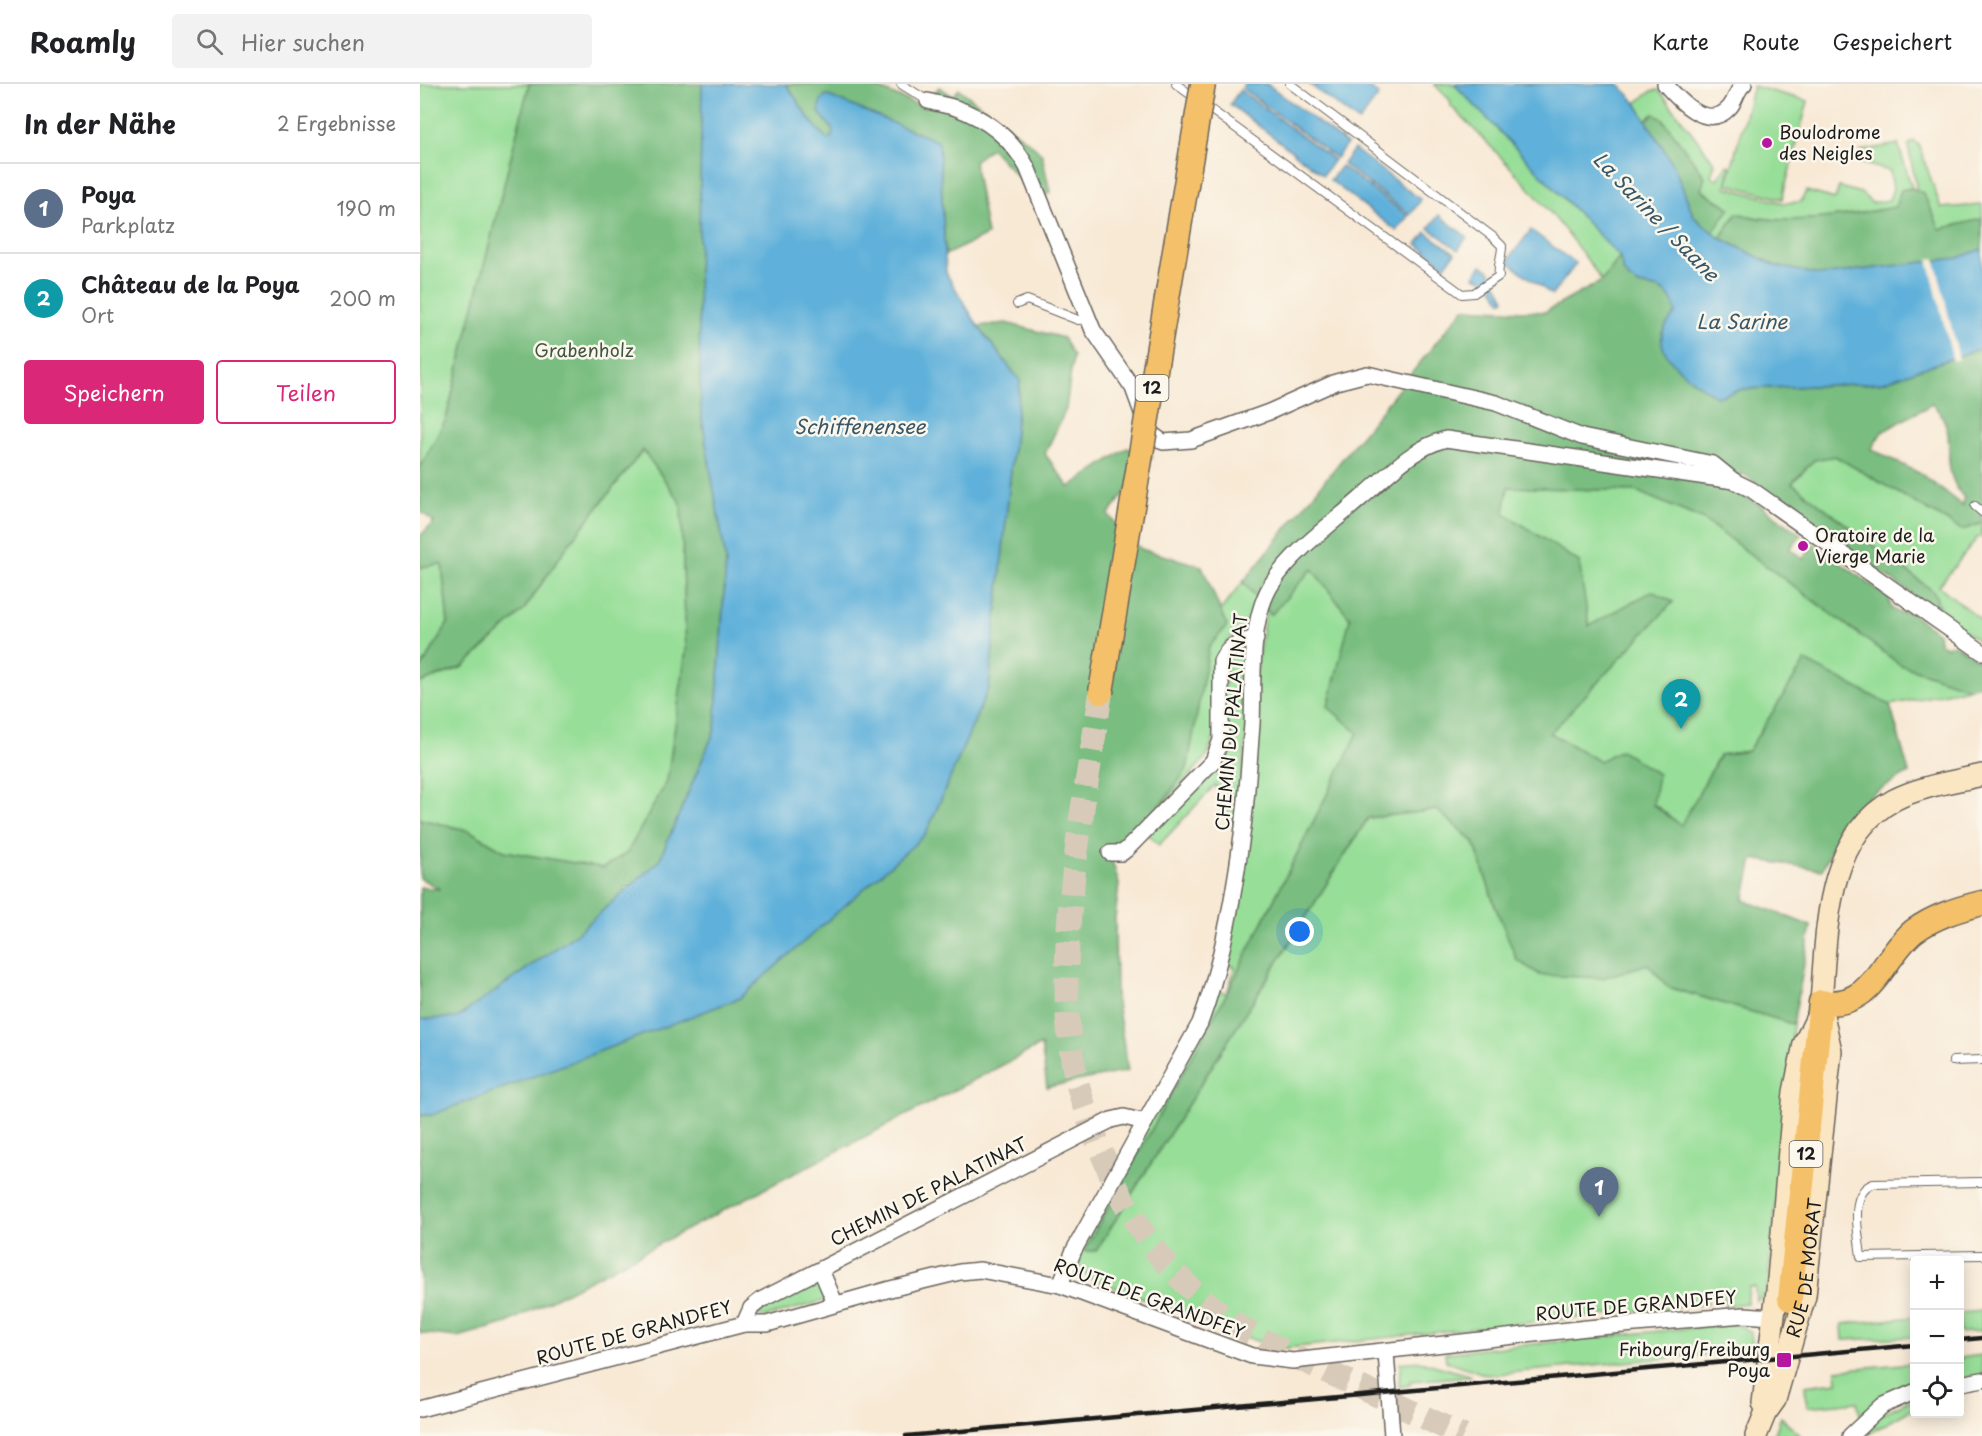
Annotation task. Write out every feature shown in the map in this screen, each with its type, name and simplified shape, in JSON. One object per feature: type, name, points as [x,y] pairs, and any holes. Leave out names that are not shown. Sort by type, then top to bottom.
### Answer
[{"type":"main road","name":"12","points":[[1101,692],[1203,84]]},
{"type":"main road","name":"RUE DE MORAT","points":[[1756,1436],[1765,1413],[1775,1400],[1805,1296],[1831,1051],[1821,1005],[1826,932],[1836,882],[1864,825],[1879,811],[1911,793],[1982,775]]},
{"type":"main road","points":[[1821,1005],[1838,1005],[1856,998],[1877,978],[1893,953],[1913,932],[1953,910],[1982,903]]},
{"type":"main road","name":"12","points":[[1790,1299],[1821,1005]]},
{"type":"main road","name":"RUE DE MORAT","points":[[1765,1413],[1763,1398],[1794,1092],[1804,1044],[1821,1005]]},
{"type":"street","points":[[1665,84],[1683,105],[1701,115],[1718,115],[1729,108],[1740,87],[1744,84]]},
{"type":"street","points":[[928,101],[955,107],[974,116],[1014,146],[1027,167],[1098,339],[1133,388],[1149,432],[1163,442],[1173,444],[1191,440],[1269,412],[1336,382],[1367,374],[1496,403],[1582,437],[1713,464],[1734,481]]},
{"type":"street","name":"CHEMIN DU PALATINAT","points":[[1060,1285],[1074,1250],[1200,1023],[1216,973],[1241,842],[1256,639],[1262,607],[1272,583],[1303,549],[1408,458],[1432,442],[1446,439],[1734,481],[1752,490],[1982,652]]},
{"type":"street","points":[[1110,853],[1122,853],[1127,849],[1213,761],[1221,740],[1221,661],[1226,650],[1238,641],[1256,639]]},
{"type":"street","name":"CHEMIN DE PALATINAT","points":[[744,1324],[751,1308],[761,1300],[1111,1120],[1124,1118],[1145,1122]]},
{"type":"street","points":[[821,1270],[835,1303]]},
{"type":"street","name":"ROUTE DE GRANDFEY","points":[[420,1409],[744,1324],[767,1324],[835,1303],[960,1272],[980,1270],[1060,1285],[1252,1356],[1293,1361],[1587,1328],[1744,1315],[1773,1317]]},
{"type":"street","points":[[1386,1352],[1392,1436]]},
{"type":"street","points":[[1964,1383],[1982,1380]]},
{"type":"street","points":[[1850,1436],[1882,1406],[1910,1394]]},
{"type":"lane","points":[[901,84],[928,101]]},
{"type":"lane","points":[[1176,84],[1462,294],[1474,293],[1499,276],[1498,266],[1502,256],[1502,246],[1493,237],[1290,84]]},
{"type":"lane","points":[[1017,304],[1027,300],[1078,320],[1089,319]]},
{"type":"lane","points":[[1975,506],[1982,512]]},
{"type":"lane","points":[[1953,1061],[1982,1060]]},
{"type":"lane","points":[[1982,1182],[1873,1184],[1865,1187],[1857,1199],[1861,1257],[1982,1255]]},
{"type":"green space","points":[[420,84],[529,84],[446,419],[420,468]]},
{"type":"green space","name":"Grabenholz","points":[[529,84],[702,84],[704,88],[701,414],[726,561],[715,730],[659,861],[576,934],[457,1018],[420,1019],[420,887],[440,889],[420,878],[420,819],[470,831],[504,851],[603,868],[627,853],[667,781],[686,651],[681,503],[643,450],[568,545],[523,611],[463,667],[420,683],[420,670],[448,623],[442,564],[420,567],[420,536],[434,522],[420,511],[420,468],[446,419]]},
{"type":"green space","points":[[786,84],[868,84],[923,107],[939,87],[953,96],[959,89],[1035,147],[1042,155],[1050,192],[1039,200],[991,148],[974,161],[987,235],[945,255],[939,142],[833,130],[832,138],[827,139],[810,120]]},
{"type":"green space","points":[[1434,84],[1454,84],[1620,257],[1602,281],[1550,212],[1451,106],[1450,100]]},
{"type":"green space","name":"Boulodrome des Neigles","points":[[1753,86],[1808,101],[1782,199],[1727,184]]},
{"type":"green space","points":[[1659,90],[1715,163],[1711,176],[1717,179],[1727,165],[1730,166],[1726,187],[1783,203],[1801,202],[1806,191],[1835,199],[1839,187],[1861,193],[1872,203],[1889,200],[1893,188],[1890,171],[1857,162],[1861,151],[1898,144],[1912,188],[1901,190],[1896,207],[1816,219],[1774,220],[1737,213],[1720,238],[1713,232],[1730,208],[1700,189],[1654,114],[1644,121],[1636,103],[1652,91]]},
{"type":"green space","points":[[1654,114],[1663,119],[1705,177],[1701,190],[1730,208],[1713,232],[1694,217],[1674,166],[1645,121]]},
{"type":"green space","points":[[1914,141],[1919,145],[1941,208],[1982,205],[1982,219],[1940,229],[1923,193],[1917,191],[1908,145]]},
{"type":"green space","points":[[1912,188],[1923,193],[1940,229],[1982,219],[1982,249],[1958,258],[1820,275],[1776,266],[1720,238],[1737,213],[1774,220],[1794,220],[1858,213],[1895,207],[1901,190]]},
{"type":"green space","points":[[1620,257],[1626,275],[1633,282],[1660,289],[1666,293],[1676,312],[1662,333],[1717,397],[1743,389],[1880,383],[1982,348],[1982,523],[1962,530],[1835,456],[1814,460],[1792,483],[1934,592],[1940,608],[1937,612],[1742,473],[1730,489],[1760,505],[1801,535],[1790,549],[1803,559],[1814,544],[1889,598],[1891,608],[1899,613],[1909,612],[1938,633],[1939,642],[1945,647],[1954,644],[1982,663],[1982,684],[1969,688],[1901,665],[1704,520],[1636,491],[1508,487],[1504,513],[1579,562],[1589,626],[1652,591],[1673,602],[1550,733],[1599,761],[1621,750],[1658,774],[1653,805],[1681,825],[1720,755],[1748,751],[1805,661],[1890,705],[1909,773],[1875,792],[1847,816],[1822,870],[1753,859],[1744,900],[1811,926],[1793,1024],[1668,987],[1648,964],[1602,978],[1540,975],[1517,960],[1495,906],[1474,842],[1437,810],[1368,818],[1096,1251],[1084,1251],[1227,993],[1358,733],[1328,707],[1350,618],[1312,569],[1271,615],[1243,582],[1464,308],[1545,312],[1602,281]],"holes":[[[1932,404],[1942,416],[1947,427],[1951,472],[1955,485],[1964,498],[1963,506],[1921,474],[1871,449],[1882,432]]]},
{"type":"green space","points":[[1006,323],[1063,338],[1073,356],[1066,409],[1045,454],[1069,487],[1127,448],[1153,456],[1108,515],[1141,549],[1202,566],[1227,626],[1209,647],[1187,769],[1153,816],[1110,853],[1119,884],[1115,919],[1116,996],[1128,1071],[1047,1087],[1041,1045],[507,1323],[458,1337],[420,1333],[420,1115],[432,1115],[926,834],[989,687],[1020,381],[978,326]]},
{"type":"green space","points":[[643,450],[681,502],[686,651],[667,781],[627,853],[603,868],[504,851],[470,831],[420,819],[420,683],[463,667],[523,611],[568,545]]},
{"type":"green space","points":[[1835,456],[1962,530],[1982,523],[1982,538],[1979,536],[1939,586],[1982,621],[1982,643],[1937,612],[1934,592],[1792,483],[1814,460]]},
{"type":"green space","points":[[1508,487],[1636,491],[1704,520],[1901,665],[1969,688],[1890,705],[1805,662],[1748,751],[1719,755],[1682,826],[1599,761],[1550,733],[1673,602],[1652,591],[1589,627],[1504,513]]},
{"type":"green space","points":[[442,564],[448,624],[420,670],[420,567]]},
{"type":"green space","points":[[1312,569],[1351,618],[1328,706],[1358,733],[1227,993],[1235,967],[1223,963],[1259,651],[1266,609],[1271,614]]},
{"type":"green space","points":[[1243,582],[1259,601],[1252,619],[1223,646],[1215,735],[1208,755],[1153,816],[1187,769],[1209,646],[1227,626],[1219,612]]},
{"type":"green space","points":[[1244,648],[1250,653],[1247,729],[1236,830],[1215,785],[1159,845],[1148,834],[1216,763],[1227,663],[1235,650]]},
{"type":"green space","points":[[1437,810],[1474,842],[1495,906],[1517,960],[1602,978],[1648,964],[1668,987],[1793,1024],[1766,1293],[1756,1301],[1755,1287],[1749,1287],[1747,1303],[1725,1306],[1723,1291],[1707,1292],[1707,1304],[1287,1348],[1267,1345],[1090,1278],[1074,1262],[1216,990],[1227,993],[1085,1251],[1096,1251],[1368,818]]},
{"type":"green space","points":[[817,1278],[827,1300],[765,1317],[758,1315],[759,1309]]},
{"type":"green space","points":[[1982,1311],[1982,1331],[1964,1333],[1964,1313]]},
{"type":"green space","points":[[1910,1317],[1910,1337],[1843,1340],[1842,1324]]},
{"type":"green space","points":[[1737,1323],[1751,1333],[1753,1350],[1487,1375],[1446,1361],[1445,1353]]},
{"type":"green space","points":[[1982,1355],[1982,1375],[1964,1378],[1964,1357]]},
{"type":"green space","points":[[1420,1361],[1472,1376],[1410,1381],[1410,1385],[1399,1387],[1400,1363]]},
{"type":"green space","points":[[1910,1363],[1910,1389],[1885,1397],[1860,1415],[1857,1402],[1807,1407],[1805,1386],[1837,1382],[1836,1370]]},
{"type":"green space","points":[[1910,1400],[1910,1410],[1865,1436],[1856,1436],[1877,1416]]},
{"type":"green space","points":[[1781,1417],[1801,1436],[1774,1436]]},
{"type":"water","name":"Schiffenensee","points":[[702,84],[786,84],[810,120],[827,139],[832,137],[833,130],[819,112],[821,100],[826,95],[939,142],[946,273],[978,326],[1020,381],[989,687],[926,834],[740,998],[432,1115],[420,1115],[420,1019],[457,1018],[576,934],[659,861],[715,730],[726,561],[701,414],[698,281]]},
{"type":"water","points":[[1245,84],[1267,84],[1347,144],[1336,158],[1242,88]]},
{"type":"water","points":[[1309,84],[1364,84],[1379,95],[1359,122]]},
{"type":"water","name":"La Sarine","points":[[1454,84],[1619,84],[1636,103],[1674,166],[1694,217],[1720,238],[1776,266],[1820,275],[1957,258],[1982,249],[1982,348],[1880,383],[1743,389],[1717,397],[1680,370],[1665,351],[1662,342],[1663,332],[1676,312],[1666,293],[1660,289],[1633,282],[1626,275],[1620,257]]},
{"type":"water","points":[[1240,90],[1334,160],[1323,175],[1230,104]]},
{"type":"water","points":[[1354,149],[1421,200],[1410,215],[1343,164]]},
{"type":"water","points":[[1341,166],[1408,216],[1397,231],[1330,180]]},
{"type":"water","points":[[1439,215],[1467,237],[1458,250],[1429,228]]},
{"type":"water","points":[[1531,230],[1576,264],[1552,295],[1507,261]]},
{"type":"water","points":[[1426,232],[1455,253],[1445,266],[1417,244]]},
{"type":"water","points":[[1482,265],[1490,271],[1505,299],[1501,301],[1489,281],[1474,276]]},
{"type":"pier","points":[[1191,84],[1231,84],[1229,94],[1219,106]]},
{"type":"pier","points":[[1935,258],[1959,359],[1953,361],[1928,259]]},
{"type":"tunnel","points":[[1101,692],[1079,831],[1068,929],[1068,1024],[1074,1068],[1083,1102],[1113,1180],[1135,1220],[1161,1257],[1193,1291],[1225,1317],[1286,1352],[1463,1436]]},
{"type":"tunnel","points":[[1775,1358],[1790,1299]]},
{"type":"railway","points":[[1964,1340],[1982,1338]]},
{"type":"railway","points":[[906,1436],[1910,1345]]},
{"type":"place","name":"Boulodrome des Neigles","points":[[1767,143]]},
{"type":"place","name":"Oratoire de la Vierge Marie","points":[[1803,546]]},
{"type":"place","name":"Château de la Poya","points":[[1681,729]]},
{"type":"place","name":"Poya","points":[[1599,1217]]},
{"type":"place","name":"Fribourg/Freiburg Poya","points":[[1784,1360]]},
{"type":"water label","name":"La Sarine / Saane","points":[[1656,217]]}]
